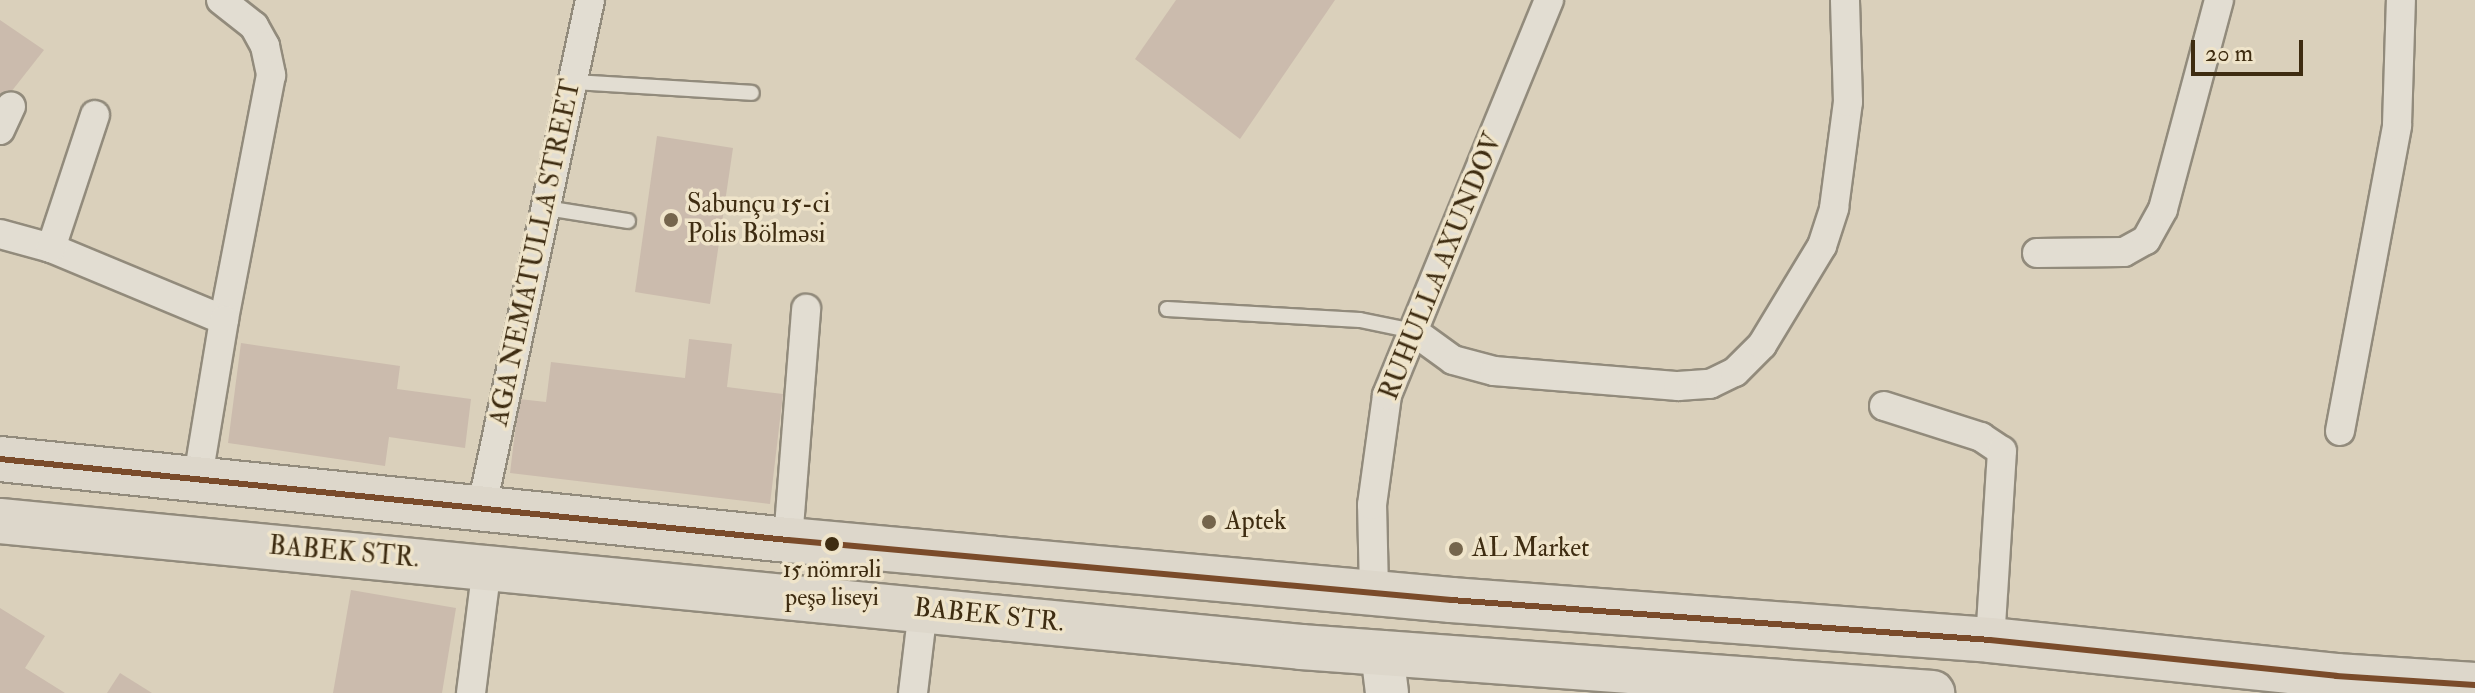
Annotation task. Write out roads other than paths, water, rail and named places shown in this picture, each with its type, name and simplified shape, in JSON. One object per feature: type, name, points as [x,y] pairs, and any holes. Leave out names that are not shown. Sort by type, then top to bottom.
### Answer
[{"type":"main road","points":[[0,459],[482,506],[788,540],[1990,640],[2336,676],[2475,685]]},
{"type":"main road","name":"BABEK STR.","points":[[0,521],[923,609],[1384,673],[1932,693]]},
{"type":"main road","points":[[1374,591],[1384,673]]},
{"type":"street","points":[[198,477],[224,320],[271,75],[265,46],[254,26],[221,0]]},
{"type":"street","name":"AGA NEMATULLA STREET","points":[[482,506],[590,0]]},
{"type":"street","name":"RUHULLA AXUNDOV","points":[[1374,591],[1372,505],[1387,395],[1549,0]]},
{"type":"street","points":[[1413,331],[1453,360],[1494,371],[1678,386],[1710,384],[1735,372],[1762,345],[1822,246],[1834,208],[1848,102],[1845,0]]},
{"type":"street","points":[[2037,253],[2124,252],[2146,240],[2163,209],[2219,0]]},
{"type":"street","points":[[2340,431],[2397,125],[2401,0]]},
{"type":"street","points":[[51,248],[95,115]]},
{"type":"street","points":[[0,234],[51,248],[224,320]]},
{"type":"street","points":[[788,540],[806,309]]},
{"type":"street","points":[[1884,406],[1981,437],[2002,451],[1990,640]]},
{"type":"street","points":[[471,693],[487,566]]},
{"type":"street","points":[[913,693],[923,609]]},
{"type":"lane","points":[[573,82],[752,93]]},
{"type":"lane","points":[[546,208],[628,221]]},
{"type":"lane","points":[[1167,309],[1360,320],[1413,331]]},
{"type":"place","name":"Sabunçu 15-ci Polis Bölməsi","points":[[671,220]]},
{"type":"place","name":"Aptek","points":[[1209,522]]},
{"type":"place","name":"15 nömrәli peşә liseyi","points":[[832,544]]},
{"type":"place","name":"AL Market","points":[[1456,549]]}]
